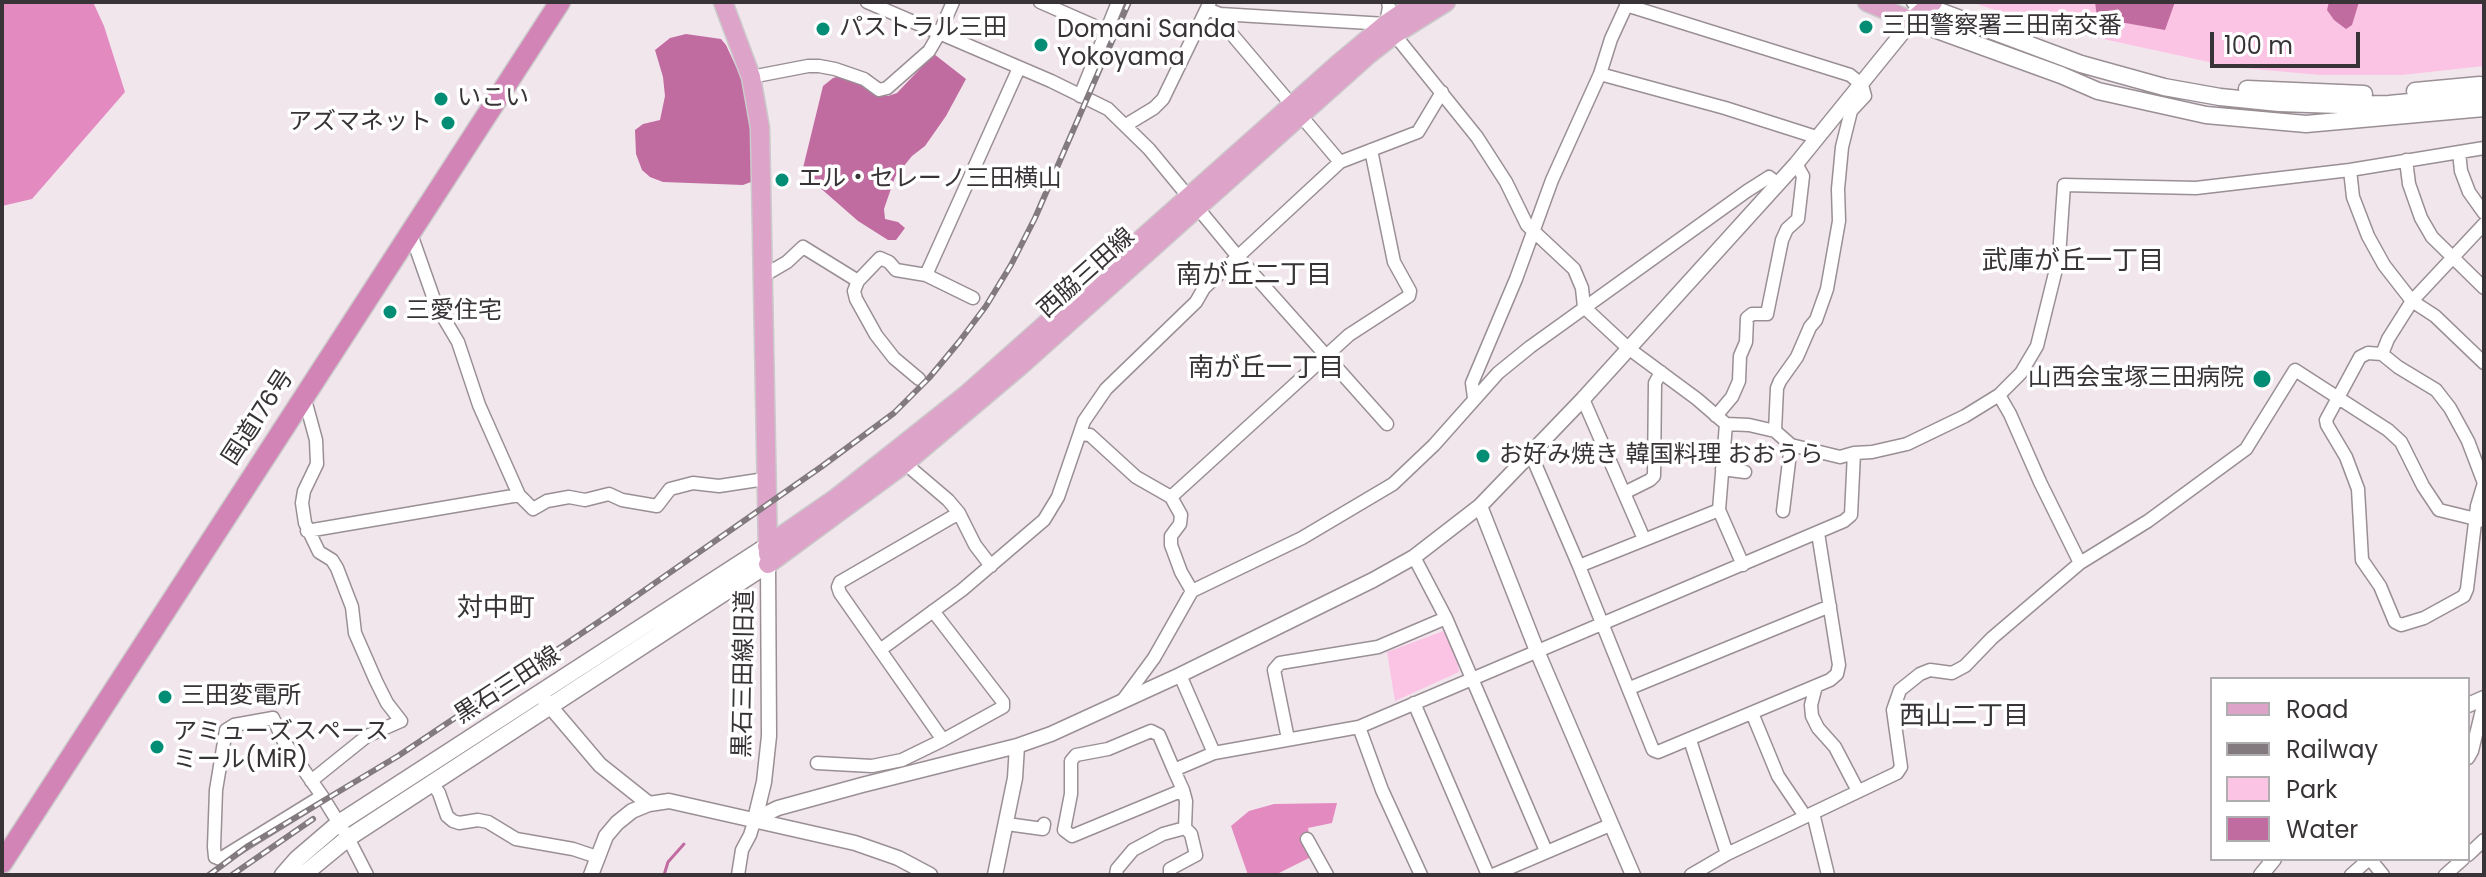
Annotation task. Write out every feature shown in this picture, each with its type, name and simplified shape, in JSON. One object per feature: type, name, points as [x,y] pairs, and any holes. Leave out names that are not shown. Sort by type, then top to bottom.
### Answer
[{"type":"highway","name":"国道176号","points":[[2,863],[560,2]]},
{"type":"main road","name":"西脇三田線","points":[[768,555],[1020,366],[1192,203],[1418,2]]},
{"type":"main road","name":"西脇三田線","points":[[1390,29],[1446,2]]},
{"type":"main road","points":[[1867,2],[2098,91],[2206,115],[2387,128],[2484,119]]},
{"type":"main road","points":[[726,3],[751,77],[760,128],[768,555]]},
{"type":"main road","points":[[1912,21],[1923,3],[2081,64],[2164,87],[2220,97],[2279,103],[2377,104],[2484,95]]},
{"type":"main road","points":[[2119,75],[2320,94],[2405,92],[2484,84]]},
{"type":"main road","points":[[2306,124],[2484,108]]},
{"type":"main road","name":"黒石三田線","points":[[283,875],[306,870],[343,830],[768,555]]},
{"type":"main road","name":"黒石三田線","points":[[343,830],[432,783],[544,700]]},
{"type":"street","points":[[867,2],[1108,109],[1126,125],[1387,424]]},
{"type":"street","points":[[751,77],[819,66],[864,79],[879,90],[887,88],[929,51],[953,2]]},
{"type":"street","points":[[1040,2],[1106,31]]},
{"type":"street","points":[[1080,96],[1118,2]]},
{"type":"street","points":[[1388,2],[1390,29],[1477,137],[1506,182],[1527,225],[1574,269],[1582,288],[1584,307],[1628,348],[1721,420],[1741,427],[1749,425],[1775,431],[1791,445],[1840,457],[1907,444],[1965,416],[1999,395],[2021,373],[2037,346],[2059,257],[2064,185],[2196,188],[2350,170],[2484,148]]},
{"type":"street","points":[[1474,398],[1472,383],[1534,233],[1552,180],[1600,74],[1627,4],[1850,75],[1862,85],[1865,96],[1851,111],[1842,147],[1839,221],[1827,289],[1816,320],[1777,388],[1775,431]]},
{"type":"street","points":[[1212,8],[1390,29]]},
{"type":"street","points":[[1212,8],[1340,162]]},
{"type":"street","points":[[1126,125],[1163,99],[1212,8]]},
{"type":"street","points":[[738,875],[742,850],[755,819],[778,808],[1017,746],[1051,734],[1180,675],[1414,557],[1480,506],[1583,399],[1796,164],[1912,21]]},
{"type":"street","points":[[926,275],[1019,68]]},
{"type":"street","points":[[1600,74],[1816,137]]},
{"type":"street","points":[[880,650],[991,566],[1044,520],[1058,497],[1084,421],[1106,389],[1196,302],[1204,288],[1340,162],[1418,132],[1442,92]]},
{"type":"street","points":[[1171,497],[1349,335],[1409,296],[1410,291],[1394,262],[1371,150]]},
{"type":"street","points":[[2459,152],[2461,171],[2469,192],[2484,213]]},
{"type":"street","points":[[2406,160],[2409,184],[2421,218],[2432,237],[2484,288]]},
{"type":"street","points":[[1743,565],[1719,510],[1721,420],[1739,381],[1747,318],[1752,314],[1767,314],[1782,240],[1787,229],[1798,219],[1803,176],[1796,164]]},
{"type":"street","points":[[2350,170],[2353,197],[2368,236],[2384,265],[2412,301],[2435,316],[2484,363]]},
{"type":"street","points":[[1123,700],[1154,658],[1192,591],[1302,538],[1393,484],[1434,445],[1474,398],[1519,356],[1758,184],[1769,177],[1778,184]]},
{"type":"street","points":[[2382,354],[2412,301],[2484,224]]},
{"type":"street","points":[[411,234],[436,305],[458,342],[479,405],[519,495],[533,509],[547,501],[569,497],[585,500],[609,494],[622,500],[657,506],[670,489],[693,483],[719,486],[765,479]]},
{"type":"street","points":[[763,276],[787,262],[803,247],[858,281]]},
{"type":"street","points":[[919,379],[894,358],[876,335],[856,299],[854,291],[858,281],[880,258],[896,270],[926,275],[973,298]]},
{"type":"street","points":[[2368,353],[2382,354],[2436,390],[2468,441],[2484,483],[2479,493],[2480,520],[2464,596],[2424,618],[2401,625],[2395,622],[2380,586],[2362,560],[2358,489],[2346,457],[2326,420],[2360,357],[2368,353]]},
{"type":"street","points":[[1695,874],[1727,854],[1897,773],[1901,767],[1893,710],[1900,690],[1930,670],[1952,673],[1965,666],[1992,638],[2080,563],[2148,521],[2246,449],[2295,370],[2388,430],[2401,442],[2439,510],[2480,520]]},
{"type":"street","points":[[1624,493],[1654,476],[1655,383],[1661,372]]},
{"type":"street","points":[[1999,395],[2080,563]]},
{"type":"street","points":[[1583,399],[1644,539]]},
{"type":"street","points":[[302,401],[307,407],[316,440],[317,464],[304,491],[302,503],[307,531],[319,552],[332,560],[337,568],[352,607],[355,633],[387,703],[401,721],[367,736],[311,781]]},
{"type":"street","points":[[1080,434],[1090,435],[1136,477],[1171,497],[1181,515],[1180,524],[1171,536],[1171,545],[1192,591]]},
{"type":"street","points":[[1783,511],[1791,445]]},
{"type":"street","points":[[1530,452],[1653,750],[1658,752],[1816,686],[1837,674],[1839,665],[1818,533]]},
{"type":"street","points":[[1174,770],[1214,753],[1359,727],[1844,521],[1851,515],[1854,453]]},
{"type":"street","points":[[899,458],[948,500],[991,566]]},
{"type":"street","points":[[1722,469],[1745,472]]},
{"type":"street","points":[[307,531],[519,495]]},
{"type":"street","points":[[1480,506],[1537,651],[1633,875]]},
{"type":"street","points":[[1579,566],[1719,510]]},
{"type":"street","points":[[943,740],[838,587],[840,582],[959,513]]},
{"type":"street","name":"黒石三田線旧道","points":[[755,819],[764,782],[769,736],[768,555]]},
{"type":"street","points":[[1414,557],[1446,618],[1546,851]]},
{"type":"street","points":[[1630,688],[1830,606]]},
{"type":"street","points":[[817,763],[887,764],[916,754],[1003,707],[1003,702],[933,611]]},
{"type":"street","points":[[1288,739],[1274,670],[1280,663],[1378,647],[1446,618]]},
{"type":"street","points":[[1180,675],[1214,753]]},
{"type":"street","points":[[1816,686],[1811,705],[1812,716],[1841,756],[1858,791]]},
{"type":"street","points":[[544,700],[600,765],[649,804]]},
{"type":"street","points":[[2470,754],[2484,700]]},
{"type":"street","points":[[1414,703],[1491,875],[1610,825]]},
{"type":"street","points":[[1752,713],[1778,776],[1809,814],[1828,875]]},
{"type":"street","points":[[322,796],[220,859],[215,857],[216,790],[226,730],[234,725],[273,718],[283,740],[322,796],[367,875]]},
{"type":"street","points":[[1359,727],[1382,790],[1421,875]]},
{"type":"street","points":[[1170,875],[1170,869],[1196,855],[1191,834],[1185,828],[1186,801],[1183,790],[1159,735],[1151,731],[1108,749],[1076,755],[1071,761],[1071,794],[1064,830],[1072,836],[1183,790]]},
{"type":"street","points":[[1690,740],[1727,854]]},
{"type":"street","points":[[995,875],[1015,778],[1017,746]]},
{"type":"street","points":[[432,783],[447,816],[453,821],[488,822],[516,839],[573,849],[597,857]]},
{"type":"street","points":[[591,875],[606,836],[617,823],[632,811],[669,801],[855,843],[898,858],[930,875]]},
{"type":"street","points":[[1007,824],[1043,829],[1044,824]]},
{"type":"street","points":[[1116,875],[1117,869],[1133,850],[1163,834],[1185,828]]},
{"type":"street","points":[[1307,839],[1327,875]]},
{"type":"street","points":[[2351,875],[2367,861]]},
{"type":"street","points":[[2445,875],[2461,861]]},
{"type":"green space","points":[[1971,2],[2484,2],[2484,66],[2402,75],[2320,75],[2232,67],[2039,25]]},
{"type":"green space","points":[[1446,630],[1462,663],[1458,665],[1459,672],[1395,701],[1387,652]]},
{"type":"shaded area","points":[[2,2],[93,2],[125,92],[32,199],[2,206]]},
{"type":"shaded area","points":[[1337,803],[1332,823],[1308,828],[1313,856],[1275,875],[1248,875],[1231,826],[1249,811],[1274,804]]},
{"type":"water","points":[[2095,2],[2175,2],[2165,30],[2097,18]]},
{"type":"water","points":[[2329,2],[2359,2],[2352,25],[2346,29],[2334,20],[2327,10]]},
{"type":"water","points":[[686,34],[721,39],[745,86],[753,121],[751,182],[743,185],[663,182],[642,170],[636,154],[635,130],[643,124],[660,120],[665,96],[655,50],[670,38]]},
{"type":"water","points":[[934,54],[966,79],[925,146],[895,177],[884,209],[885,219],[898,222],[905,228],[896,240],[888,240],[858,221],[802,172],[823,86],[833,78],[844,75],[860,81],[877,96],[888,96],[897,93]]},
{"type":"waterway","points":[[664,875],[668,862],[684,844]]},
{"type":"railway","points":[[209,875],[248,846],[398,756],[612,613],[894,413],[959,342],[1011,265],[1035,218],[1129,2]]},
{"type":"railway","points":[[232,875],[313,819]]},
{"type":"place","name":"三田警察署三田南交番","points":[[1866,27]]},
{"type":"place","name":"パストラル三田","points":[[823,29]]},
{"type":"place","name":"Domani Sanda Yokoyama","points":[[1041,45]]},
{"type":"place","name":"いこい","points":[[441,99]]},
{"type":"place","name":"アズマネット","points":[[448,123]]},
{"type":"place","name":"エル・セレーノ三田横山","points":[[782,180]]},
{"type":"place","name":"三愛住宅","points":[[390,312]]},
{"type":"place","name":"山西会宝塚三田病院","points":[[2262,379]]},
{"type":"place","name":"お好み焼き 韓国料理 おおうら","points":[[1483,456]]},
{"type":"place","name":"三田変電所","points":[[165,697]]},
{"type":"place","name":"アミューズスペース ミール(MiR)","points":[[157,747]]},
{"type":"district","name":"武庫が丘一丁目","points":[[2073,262]]},
{"type":"district","name":"南が丘二丁目","points":[[1254,276]]},
{"type":"district","name":"南が丘一丁目","points":[[1266,369]]},
{"type":"district","name":"対中町","points":[[496,609]]},
{"type":"district","name":"西山二丁目","points":[[1964,717]]}]
